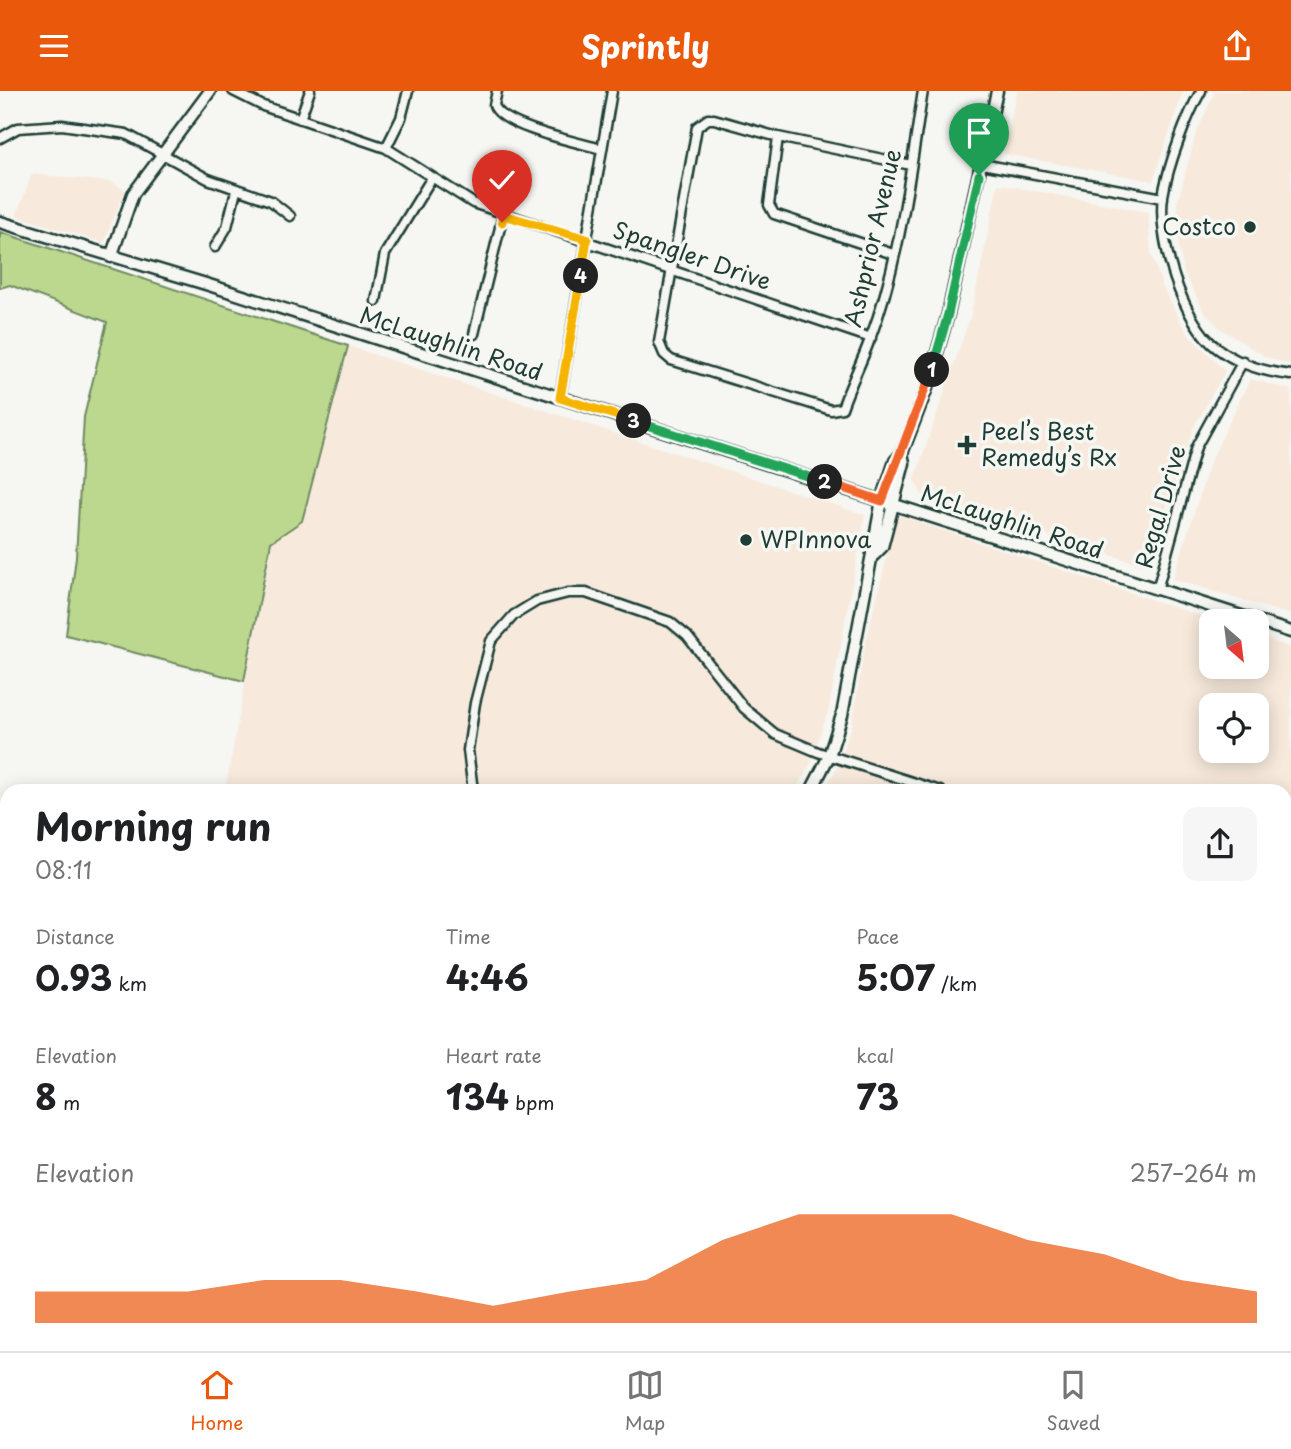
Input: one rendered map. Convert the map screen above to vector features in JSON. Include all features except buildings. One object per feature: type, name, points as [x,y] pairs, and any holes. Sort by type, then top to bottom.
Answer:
[{"type":"street","points":[[111,257],[133,194],[210,91]]},
{"type":"street","name":"Spangler Drive","points":[[233,91],[263,106],[386,148],[431,179],[473,203],[503,215],[587,239],[871,338]]},
{"type":"street","points":[[300,119],[310,91]]},
{"type":"street","points":[[386,148],[401,118],[408,91]]},
{"type":"street","points":[[497,91],[494,105],[502,116],[524,126],[602,149]]},
{"type":"street","points":[[560,398],[612,91]]},
{"type":"street","name":"Ashprior Avenue","points":[[670,270],[659,342],[671,360],[839,411],[871,338],[894,254],[923,91]]},
{"type":"street","points":[[815,784],[829,756],[842,715],[874,555],[881,547],[887,502],[904,463],[902,453],[927,388],[948,314],[997,91]]},
{"type":"street","points":[[1201,91],[1163,198],[1164,230],[1174,276],[1194,324],[1217,348],[1263,371],[1291,375]]},
{"type":"street","points":[[670,270],[697,127],[708,119],[911,165]]},
{"type":"street","points":[[0,138],[18,128],[62,125],[126,134],[162,156],[236,191],[271,201],[290,215]]},
{"type":"street","points":[[778,137],[769,205],[774,214],[894,254]]},
{"type":"street","points":[[982,164],[1163,198]]},
{"type":"street","points":[[376,300],[385,254],[431,179]]},
{"type":"street","points":[[215,247],[227,227],[236,191]]},
{"type":"street","points":[[474,334],[503,215]]},
{"type":"street","name":"McLaughlin Road","points":[[0,222],[1291,632]]},
{"type":"street","name":"Regal Drive","points":[[1157,590],[1196,447],[1243,361]]},
{"type":"street","points":[[472,784],[468,750],[475,703],[491,641],[514,615],[537,601],[568,593],[586,593],[670,622],[687,636],[744,708],[775,734],[829,756],[918,784]]},
{"type":"shaded area","points":[[1017,91],[1183,91],[1153,181],[1004,154]]},
{"type":"shaded area","points":[[1215,91],[1291,91],[1291,365],[1264,356],[1220,328],[1205,313],[1184,273],[1179,247],[1177,204],[1196,134]]},
{"type":"shaded area","points":[[32,174],[111,182],[125,190],[104,243],[16,216]]},
{"type":"shaded area","points":[[998,184],[1148,212],[1151,253],[1162,286],[1187,333],[1225,371],[1193,429],[1146,566],[923,496],[914,480],[971,315]]},
{"type":"shaded area","points":[[348,346],[865,515],[829,708],[810,765],[798,784],[226,784],[271,542],[303,521]]},
{"type":"shaded area","points":[[1250,379],[1291,390],[1291,615],[1173,579],[1211,460]]},
{"type":"shaded area","points":[[897,515],[1199,616],[1199,679],[1269,679],[1269,640],[1291,648],[1291,784],[827,784],[836,770],[852,726],[864,650]]},
{"type":"green space","points":[[0,232],[348,346],[302,521],[271,542],[244,681],[66,635],[76,557],[84,417],[107,322],[10,285],[0,288]]},
{"type":"place","name":"Costco","points":[[1250,227]]},
{"type":"place","name":"Peel’s Best Remedy’s Rx","points":[[967,445]]},
{"type":"place","name":"WPInnova","points":[[746,540]]},
{"type":"route","points":[[502,222],[503,215],[587,239],[560,398],[882,501],[895,461],[902,453],[927,388],[948,314],[979,175]]}]
